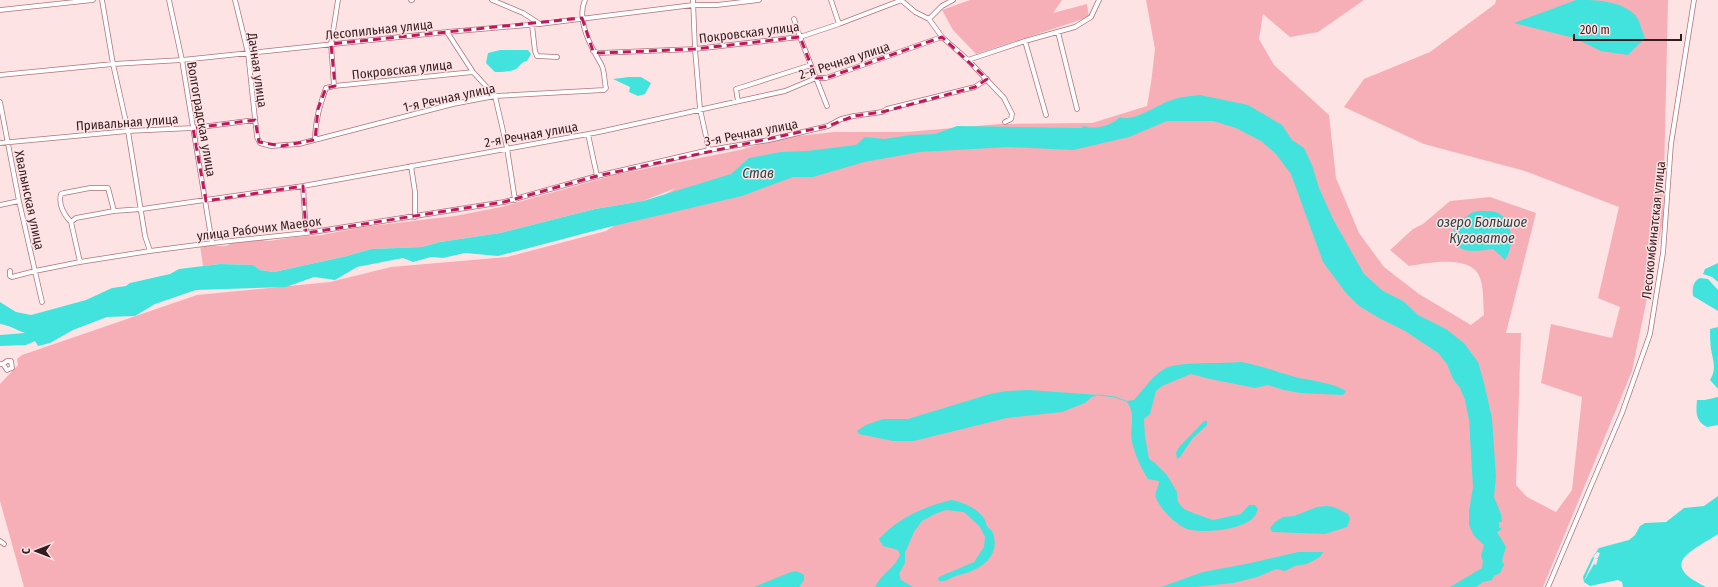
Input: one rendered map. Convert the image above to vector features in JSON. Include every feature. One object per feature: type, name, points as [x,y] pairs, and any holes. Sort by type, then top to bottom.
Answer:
[{"type":"street","points":[[39,0],[40,6]]},
{"type":"street","points":[[0,10],[93,0]]},
{"type":"street","points":[[102,0],[113,64],[128,131],[145,236],[150,251]]},
{"type":"street","name":"Волгоградская улица","points":[[169,0],[182,60],[212,243]]},
{"type":"street","name":"Дачная улица","points":[[235,0],[248,53],[257,137],[260,143]]},
{"type":"street","points":[[315,140],[315,126],[318,109],[326,88],[334,86],[331,44],[338,0]]},
{"type":"street","points":[[492,0],[527,16],[540,24]]},
{"type":"street","points":[[585,0],[582,18],[593,51]]},
{"type":"street","name":"Лесопильная улица","points":[[0,75],[113,64],[182,60],[446,32],[531,25],[693,2],[717,5],[759,0]]},
{"type":"street","points":[[831,0],[839,24]]},
{"type":"street","points":[[901,0],[915,12],[929,19],[942,37],[968,60],[1004,98],[1012,114],[1011,119],[1005,122]]},
{"type":"street","name":"Покровская улица","points":[[593,51],[599,53],[695,49],[800,37],[839,24],[901,0]]},
{"type":"street","points":[[929,19],[942,6],[952,0]]},
{"type":"street","points":[[968,60],[1025,41],[1075,27],[1091,17],[1100,0]]},
{"type":"street","name":"Лесокомбинатская улица","points":[[1548,587],[1622,413],[1650,334],[1663,253],[1672,138],[1694,0]]},
{"type":"street","points":[[693,2],[700,109],[709,150]]},
{"type":"street","points":[[527,16],[531,25],[536,56],[557,57]]},
{"type":"street","points":[[794,19],[810,65],[827,106]]},
{"type":"street","points":[[446,32],[473,72],[496,96],[507,148],[515,200]]},
{"type":"street","points":[[1058,32],[1077,109]]},
{"type":"street","name":"2-я Речная улица","points":[[71,222],[76,218],[114,211],[142,210],[303,186],[588,134],[785,90],[816,78],[826,78],[942,37]]},
{"type":"street","points":[[1025,41],[1046,115]]},
{"type":"street","name":"1-я Речная улица","points":[[260,143],[271,146],[299,144],[453,104],[496,96],[604,90],[606,88],[602,65],[593,51]]},
{"type":"street","points":[[738,101],[736,89],[810,65]]},
{"type":"street","name":"Покровская улица","points":[[334,86],[473,72]]},
{"type":"street","name":"3-я Речная улица","points":[[515,200],[597,176],[709,150],[769,140],[828,126],[841,119],[882,112],[887,109],[975,87],[987,79]]},
{"type":"street","name":"Хвалынская улица","points":[[0,102],[19,201],[42,302]]},
{"type":"street","name":"Привальная улица","points":[[0,143],[8,141],[128,131],[193,128],[255,120]]},
{"type":"street","points":[[588,134],[597,176]]},
{"type":"street","points":[[411,166],[415,192],[415,217]]},
{"type":"street","points":[[303,186],[306,233]]},
{"type":"street","points":[[80,262],[71,222],[62,209],[60,199],[61,194],[90,188],[108,188],[114,211]]},
{"type":"street","name":"улица Рабочих Маевок","points":[[10,272],[10,276],[12,277],[80,262],[150,251],[306,233],[515,200]]},
{"type":"street","points":[[0,205],[19,201]]},
{"type":"highlighted area","points":[[582,18],[593,51],[599,53],[695,49],[800,37],[816,78],[826,78],[942,37],[987,79],[975,87],[882,112],[854,116],[828,126],[597,176],[504,202],[306,233],[303,186],[206,201],[193,128],[255,120],[259,142],[281,146],[315,140],[318,109],[326,88],[335,86],[331,44]]},
{"type":"shaded area","points":[[970,0],[1062,0],[1053,13],[1087,4],[1089,17],[976,54],[953,30],[942,10]]},
{"type":"shaded area","points":[[1146,0],[1364,0],[1318,32],[1290,37],[1263,14],[1259,39],[1274,65],[1329,115],[1336,178],[1359,233],[1384,267],[1419,294],[1471,325],[1484,315],[1482,287],[1480,278],[1475,270],[1459,263],[1449,262],[1409,266],[1390,250],[1413,229],[1423,224],[1450,201],[1490,197],[1536,213],[1506,333],[1521,333],[1516,485],[1527,497],[1556,512],[1572,490],[1582,397],[1541,383],[1551,324],[1612,338],[1620,307],[1598,298],[1619,207],[1525,171],[1424,144],[1344,107],[1364,79],[1430,52],[1495,4],[1496,0],[1668,0],[1663,220],[1632,371],[1543,587],[24,587],[0,501],[0,384],[18,365],[17,359],[22,355],[197,295],[330,282],[391,267],[507,257],[606,231],[676,188],[643,201],[595,209],[500,233],[440,242],[422,247],[371,249],[347,256],[274,272],[260,270],[253,265],[220,264],[203,266],[200,245],[226,246],[232,243],[262,240],[269,241],[322,235],[362,227],[455,216],[501,207],[614,175],[740,150],[780,138],[834,132],[906,132],[1000,124],[1092,123],[1147,106],[1155,49]]},
{"type":"water","points":[[1576,0],[1600,1],[1622,6],[1637,17],[1645,38],[1628,55],[1601,51],[1574,38],[1514,23]]},
{"type":"water","points":[[500,50],[528,50],[531,54],[527,61],[522,63],[516,69],[495,72],[486,63],[488,53]]},
{"type":"water","points":[[641,77],[651,83],[645,94],[638,96],[629,92],[630,87],[613,79]]},
{"type":"water","name":"Став","points":[[1200,95],[1248,105],[1282,125],[1292,140],[1304,148],[1312,165],[1319,188],[1333,219],[1364,274],[1383,291],[1403,301],[1418,315],[1446,329],[1464,343],[1478,362],[1492,418],[1496,477],[1494,497],[1501,514],[1502,522],[1499,522],[1499,527],[1502,529],[1497,532],[1506,547],[1502,560],[1504,565],[1500,573],[1494,576],[1492,580],[1483,582],[1476,587],[1450,587],[1482,568],[1483,561],[1481,556],[1484,545],[1474,536],[1469,525],[1469,511],[1473,487],[1469,420],[1465,400],[1460,388],[1453,379],[1447,364],[1438,353],[1405,331],[1359,306],[1346,293],[1323,262],[1291,174],[1276,154],[1261,141],[1236,128],[1213,121],[1167,121],[1129,137],[1073,150],[1009,147],[920,152],[864,162],[813,177],[793,177],[742,196],[605,228],[498,256],[465,253],[443,258],[431,257],[413,262],[403,258],[357,267],[335,280],[314,277],[286,287],[196,290],[155,304],[135,316],[107,317],[73,330],[50,343],[38,346],[35,341],[26,345],[0,346],[0,335],[25,333],[0,324],[0,302],[16,312],[31,315],[86,300],[112,288],[126,286],[130,283],[170,274],[179,269],[220,264],[253,265],[260,270],[274,272],[347,256],[371,249],[422,247],[440,242],[500,233],[595,209],[643,201],[731,174],[749,158],[781,152],[807,151],[856,145],[865,137],[884,139],[911,135],[935,134],[957,126],[1081,128],[1084,126],[1093,128],[1108,125],[1120,117],[1131,118],[1138,116],[1173,100]]},
{"type":"water","name":"озеро Большое Куговатое","points":[[1478,211],[1498,213],[1508,224],[1511,242],[1510,249],[1505,260],[1493,249],[1477,251],[1464,250],[1458,247],[1455,242],[1455,226],[1471,213]]},
{"type":"water","points":[[1718,263],[1718,282],[1712,277],[1703,274],[1705,269]]},
{"type":"water","points":[[1700,278],[1708,279],[1718,290],[1718,311],[1693,296],[1694,286],[1696,281]]},
{"type":"water","points":[[1718,327],[1718,389],[1710,380],[1714,369],[1710,344],[1710,329]]},
{"type":"water","points":[[1241,362],[1295,377],[1328,384],[1346,391],[1343,395],[1300,393],[1268,385],[1255,388],[1191,374],[1162,386],[1156,391],[1150,414],[1144,419],[1149,459],[1167,475],[1177,492],[1178,502],[1184,509],[1213,520],[1241,514],[1249,505],[1255,505],[1258,509],[1255,516],[1249,521],[1232,528],[1212,531],[1187,529],[1173,520],[1158,503],[1156,492],[1159,481],[1148,479],[1135,452],[1131,437],[1131,410],[1126,401],[1134,400],[1155,376],[1170,366]]},
{"type":"water","points":[[1029,390],[1099,395],[1092,397],[1085,403],[1062,412],[1007,418],[914,441],[893,441],[859,434],[857,431],[866,425],[883,419],[908,419],[990,394],[1006,391]]},
{"type":"water","points":[[1718,397],[1718,425],[1707,427],[1698,419],[1697,400]]},
{"type":"water","points":[[1204,421],[1207,421],[1207,425],[1193,438],[1177,459],[1176,453],[1179,447]]},
{"type":"water","points":[[1718,496],[1718,534],[1690,552],[1684,558],[1681,565],[1691,579],[1706,587],[1623,587],[1622,582],[1618,580],[1590,586],[1584,582],[1583,577],[1592,558],[1599,548],[1629,540],[1635,535],[1640,526],[1645,523],[1666,522],[1684,508],[1704,506]]},
{"type":"water","points":[[951,500],[961,502],[975,509],[993,532],[995,542],[994,549],[986,562],[967,573],[947,580],[939,581],[938,578],[941,576],[974,562],[984,547],[985,537],[980,527],[964,512],[946,510],[922,521],[914,532],[905,553],[905,563],[899,574],[901,580],[913,587],[875,587],[881,578],[895,564],[900,555],[898,550],[883,546],[879,539],[894,525],[912,514]]},
{"type":"water","points":[[1317,507],[1334,507],[1348,514],[1350,519],[1347,527],[1325,534],[1272,532],[1270,528],[1275,522],[1283,517],[1294,516]]},
{"type":"water","points":[[1298,552],[1323,552],[1320,557],[1307,564],[1295,566],[1285,571],[1276,569],[1257,577],[1233,583],[1195,587],[1161,587],[1203,572]]},
{"type":"water","points":[[796,571],[803,574],[804,579],[799,587],[754,587]]},
{"type":"pier","points":[[1597,552],[1600,553],[1598,558],[1596,558],[1598,559],[1596,565],[1594,564],[1584,581],[1594,558],[1593,557]]},
{"type":"waterway","points":[[1099,395],[1115,397],[1126,401]]}]
